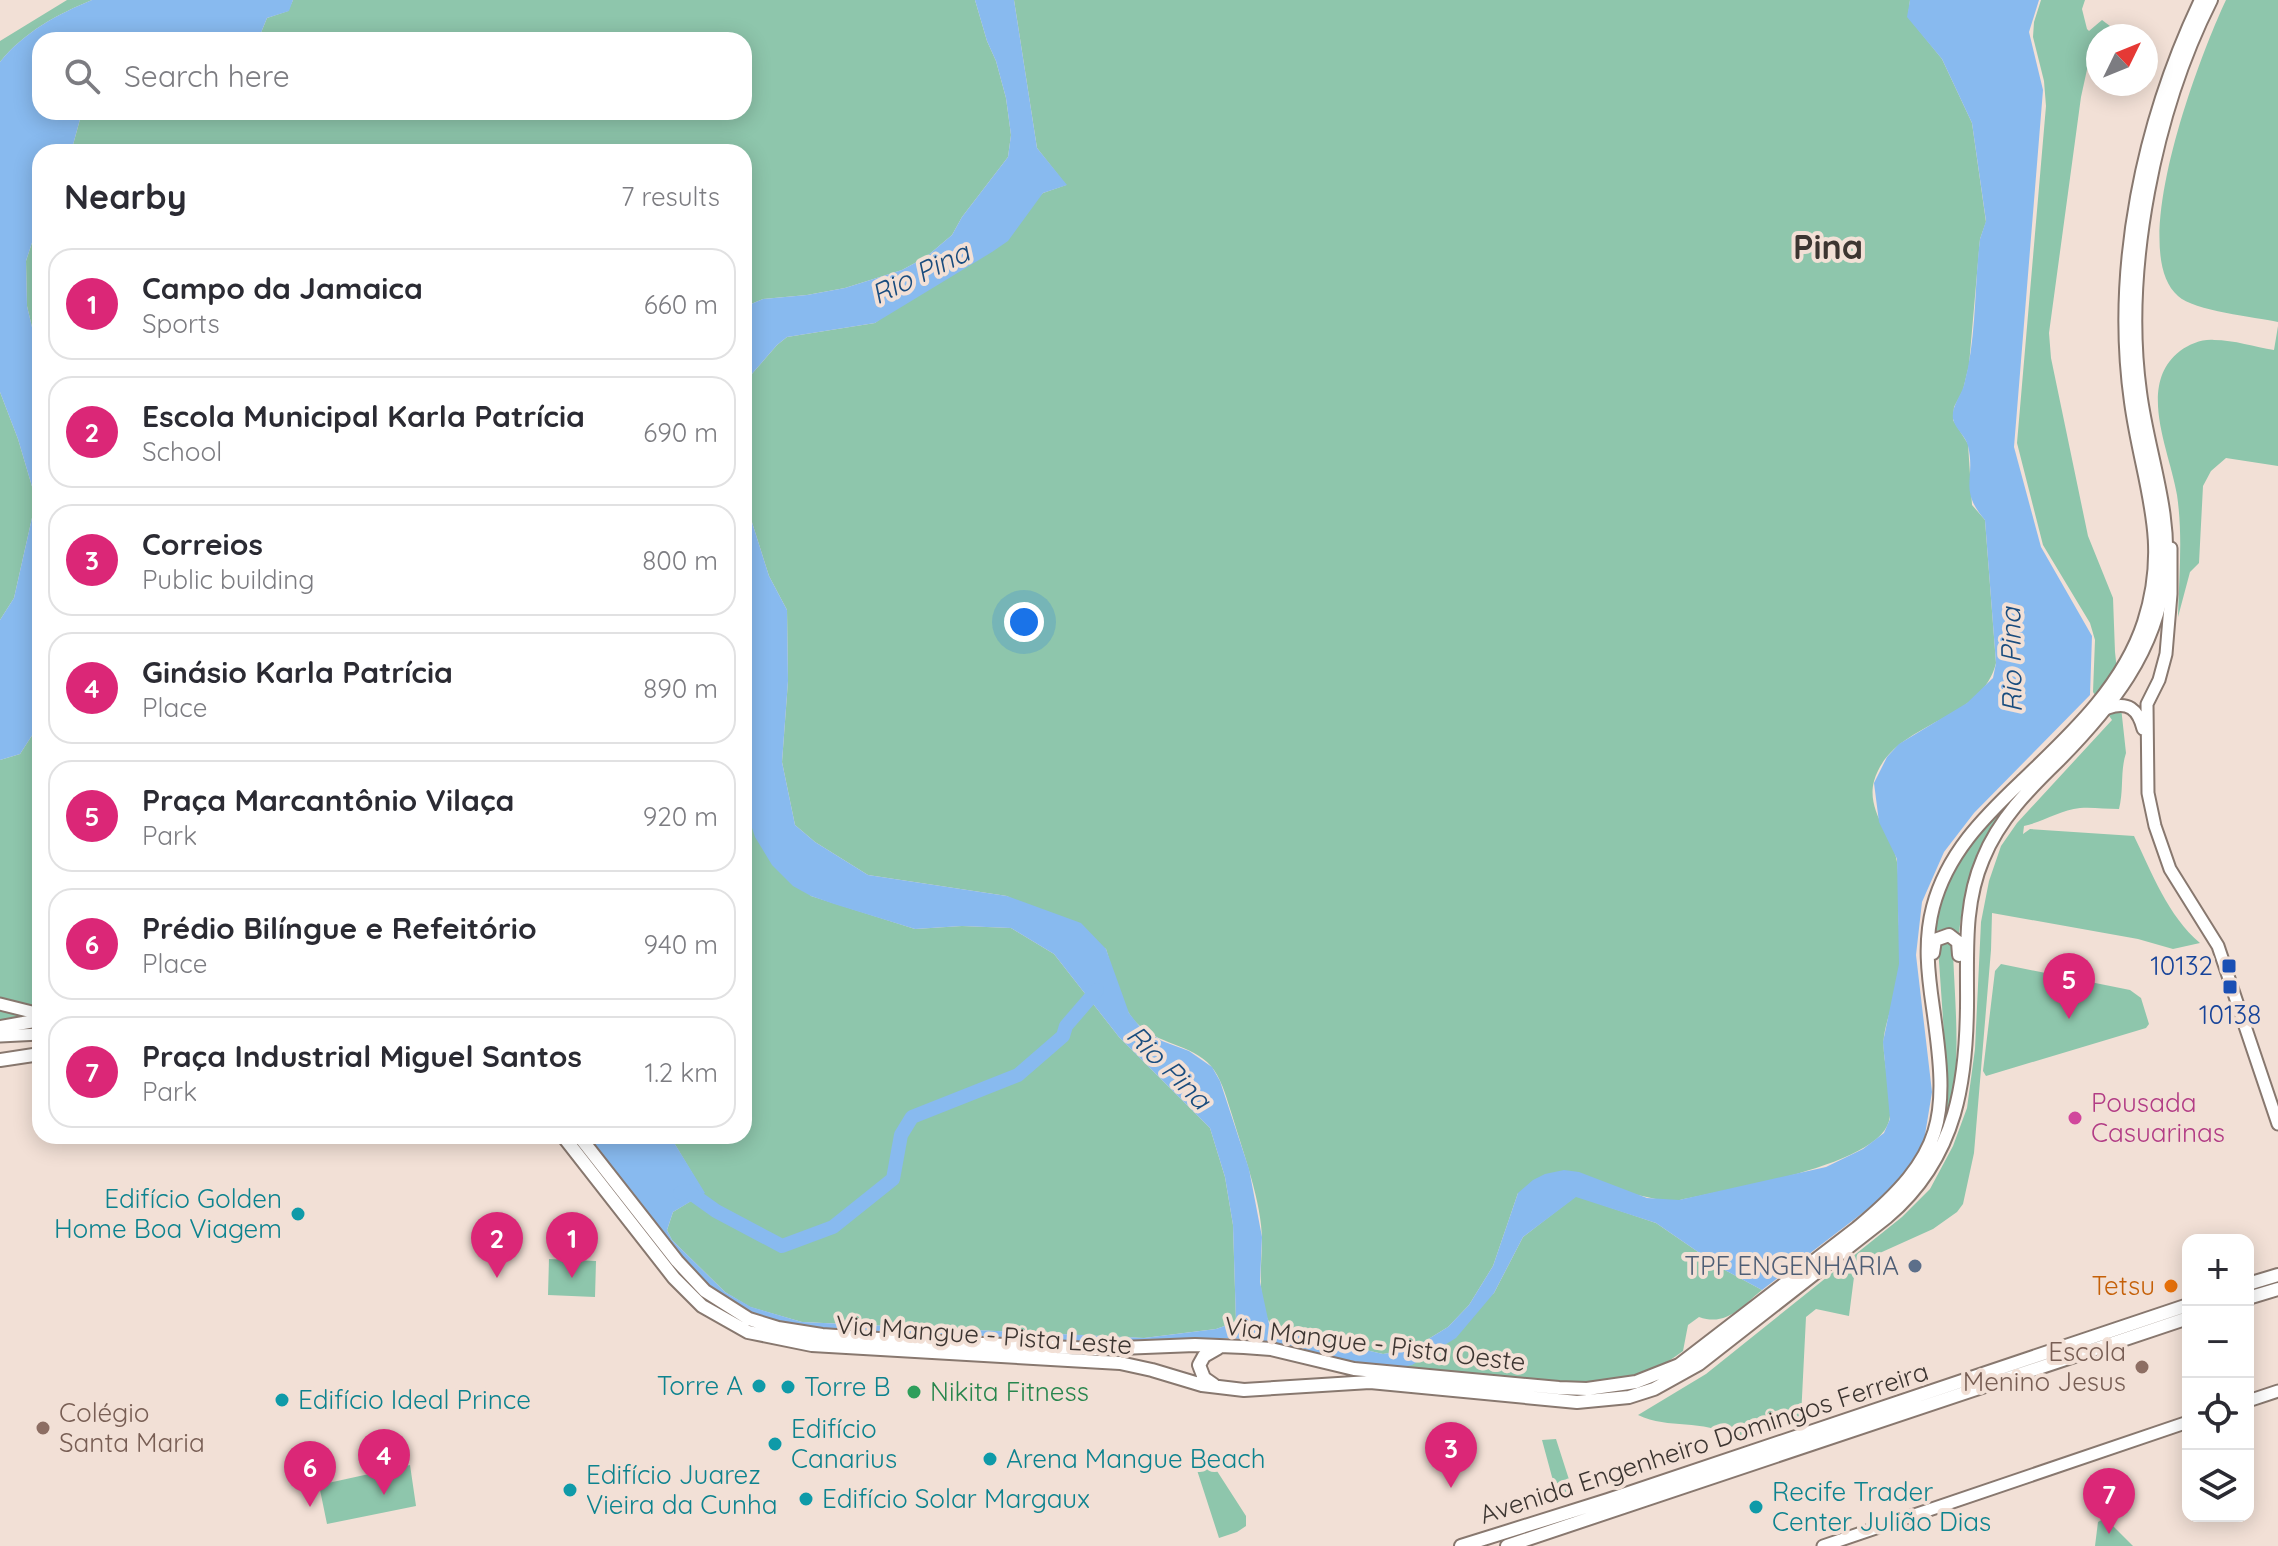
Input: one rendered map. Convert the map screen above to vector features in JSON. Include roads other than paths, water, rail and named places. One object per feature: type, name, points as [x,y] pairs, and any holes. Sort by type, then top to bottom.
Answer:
[{"type":"main road","name":"Via Mangue - Pista Oeste","points":[[585,1144],[690,1276],[724,1305],[763,1324],[797,1332],[893,1340],[1095,1349],[1221,1346],[1271,1349],[1354,1369],[1587,1389],[1636,1382],[1658,1375],[1687,1358],[1885,1205],[1921,1164],[1939,1121],[1941,1103],[1941,1062],[1927,952],[1938,890],[1967,838],[1985,816],[2100,712],[2129,658],[2152,596],[2157,548],[2153,508],[2131,402],[2125,322],[2127,286],[2135,214],[2152,136],[2176,58],[2201,0]]},
{"type":"main road","name":"Via Mangue - Pista Leste","points":[[569,1144],[702,1306],[748,1332],[812,1345],[1120,1363],[1219,1388],[1269,1390],[1370,1382],[1577,1402],[1629,1397],[1654,1389],[1709,1357],[1903,1204],[1921,1184],[1940,1154],[1953,1121],[1962,1078],[1967,1014],[1966,939],[1973,890],[1983,857],[1995,834],[2022,798],[2100,712],[2137,665],[2157,614],[2167,546],[2163,501],[2139,382],[2135,320],[2137,283],[2147,201],[2159,146],[2181,75],[2211,0]]},
{"type":"main road","points":[[1933,1009],[1933,944],[1940,937],[1949,935],[1959,946],[1962,1078]]},
{"type":"main road","points":[[0,1027],[32,1021]]},
{"type":"main road","points":[[6,1059],[32,1055]]},
{"type":"main road","points":[[2254,1282],[2278,1275]]},
{"type":"main road","points":[[2254,1296],[2278,1289]]},
{"type":"main road","name":"Avenida Engenheiro Domingos Ferreira","points":[[1461,1546],[1608,1500],[2185,1306]]},
{"type":"main road","name":"Avenida Engenheiro Domingos Ferreira","points":[[1507,1546],[2182,1320]]},
{"type":"main road","points":[[1219,1388],[1204,1378],[1199,1365],[1204,1356],[1221,1346]]},
{"type":"street","points":[[2163,501],[2170,538],[2171,594],[2163,667],[2147,704],[2148,793],[2170,869],[2218,946],[2278,1124]]},
{"type":"street","points":[[2100,712],[2124,704],[2136,711],[2147,741]]},
{"type":"street","points":[[0,1004],[32,1012]]},
{"type":"street","points":[[0,1036],[32,1034]]},
{"type":"street","points":[[2254,1399],[2278,1391]]},
{"type":"street","points":[[1823,1546],[2182,1424]]},
{"type":"water","points":[[92,0],[293,0],[289,11],[267,18],[261,32],[33,32]]},
{"type":"water","name":"Rio Pina","points":[[975,0],[1014,0],[1037,148],[1067,185],[1043,193],[1008,241],[875,323],[787,337],[752,374],[752,304],[763,299],[845,288],[902,270],[926,257],[952,235],[1008,157],[1011,135],[1006,98]]},
{"type":"water","name":"Rio Pina","points":[[1910,0],[2039,0],[2029,32],[2043,90],[2014,447],[2041,547],[2092,636],[2090,695],[1974,813],[1944,852],[1922,902],[1916,955],[1932,1092],[1924,1141],[1904,1174],[1886,1195],[1762,1290],[1723,1269],[1656,1223],[1576,1197],[1523,1237],[1494,1293],[1456,1338],[1412,1365],[1394,1368],[1352,1362],[1265,1341],[1229,1338],[1141,1345],[799,1330],[747,1312],[700,1280],[659,1234],[594,1144],[675,1144],[705,1193],[673,1212],[667,1230],[672,1240],[725,1292],[751,1307],[802,1322],[1144,1338],[1216,1329],[1236,1322],[1233,1225],[1225,1177],[1210,1128],[1119,1037],[1054,954],[1011,928],[962,926],[915,929],[811,896],[793,886],[772,865],[755,837],[752,828],[752,522],[769,576],[787,610],[788,681],[782,762],[795,825],[815,842],[868,875],[1007,896],[1081,923],[1106,949],[1129,1013],[1140,1027],[1162,1041],[1189,1051],[1212,1067],[1220,1081],[1249,1169],[1262,1237],[1260,1282],[1269,1324],[1275,1329],[1383,1354],[1412,1349],[1448,1327],[1469,1305],[1493,1266],[1518,1193],[1545,1174],[1564,1170],[1579,1172],[1647,1198],[1679,1200],[1826,1167],[1863,1149],[1884,1133],[1890,1119],[1883,1042],[1899,964],[1897,859],[1879,822],[1874,783],[1887,757],[1899,744],[1967,703],[1993,678],[1996,663],[1985,520],[1972,500],[1968,446],[1954,423],[1953,415],[1968,367],[1980,239],[1986,221],[1972,123],[1942,59],[1907,17]]},
{"type":"water","points":[[32,33],[32,120],[80,120],[73,144],[32,144],[32,243],[26,261],[27,306],[32,327],[32,486],[0,392],[0,62]]},
{"type":"water","points":[[32,518],[32,735],[20,754],[0,760],[0,620],[14,598]]},
{"type":"waterway","points":[[680,1193],[688,1191],[716,1211],[782,1246],[833,1227],[893,1179],[901,1135],[912,1117],[1018,1075],[1063,1036],[1066,1026],[1097,990]]},
{"type":"place","name":"10132","points":[[2229,966]]},
{"type":"place","name":"10138","points":[[2230,987]]},
{"type":"place","name":"Praça Marcantônio Vilaça","points":[[2069,1019]]},
{"type":"place","name":"Pousada Casuarinas","points":[[2075,1118]]},
{"type":"place","name":"Edifício Golden Home Boa Viagem","points":[[298,1214]]},
{"type":"place","name":"TPF ENGENHARIA","points":[[1915,1266]]},
{"type":"place","name":"Escola Municipal Karla Patrícia","points":[[497,1278]]},
{"type":"place","name":"Campo da Jamaica","points":[[572,1278]]},
{"type":"place","name":"Tetsu","points":[[2171,1286]]},
{"type":"place","name":"Escola Menino Jesus","points":[[2142,1367]]},
{"type":"place","name":"Torre A","points":[[759,1386]]},
{"type":"place","name":"Torre B","points":[[788,1387]]},
{"type":"place","name":"Nikita Fitness","points":[[914,1392]]},
{"type":"place","name":"Edifício Ideal Prince","points":[[282,1400]]},
{"type":"place","name":"Colégio Santa Maria","points":[[43,1428]]},
{"type":"place","name":"Edifício Canarius","points":[[775,1444]]},
{"type":"place","name":"Arena Mangue Beach","points":[[990,1459]]},
{"type":"place","name":"Correios","points":[[1451,1488]]},
{"type":"place","name":"Edifício Juarez Vieira da Cunha","points":[[570,1490]]},
{"type":"place","name":"Ginásio Karla Patrícia","points":[[384,1495]]},
{"type":"place","name":"Edifício Solar Margaux","points":[[806,1499]]},
{"type":"place","name":"Prédio Bilíngue e Refeitório","points":[[310,1507]]},
{"type":"place","name":"Recife Trader Center Julião Dias","points":[[1756,1507]]},
{"type":"place","name":"Praça Industrial Miguel Santos","points":[[2109,1534]]},
{"type":"district","name":"Pina","points":[[1828,247]]}]
